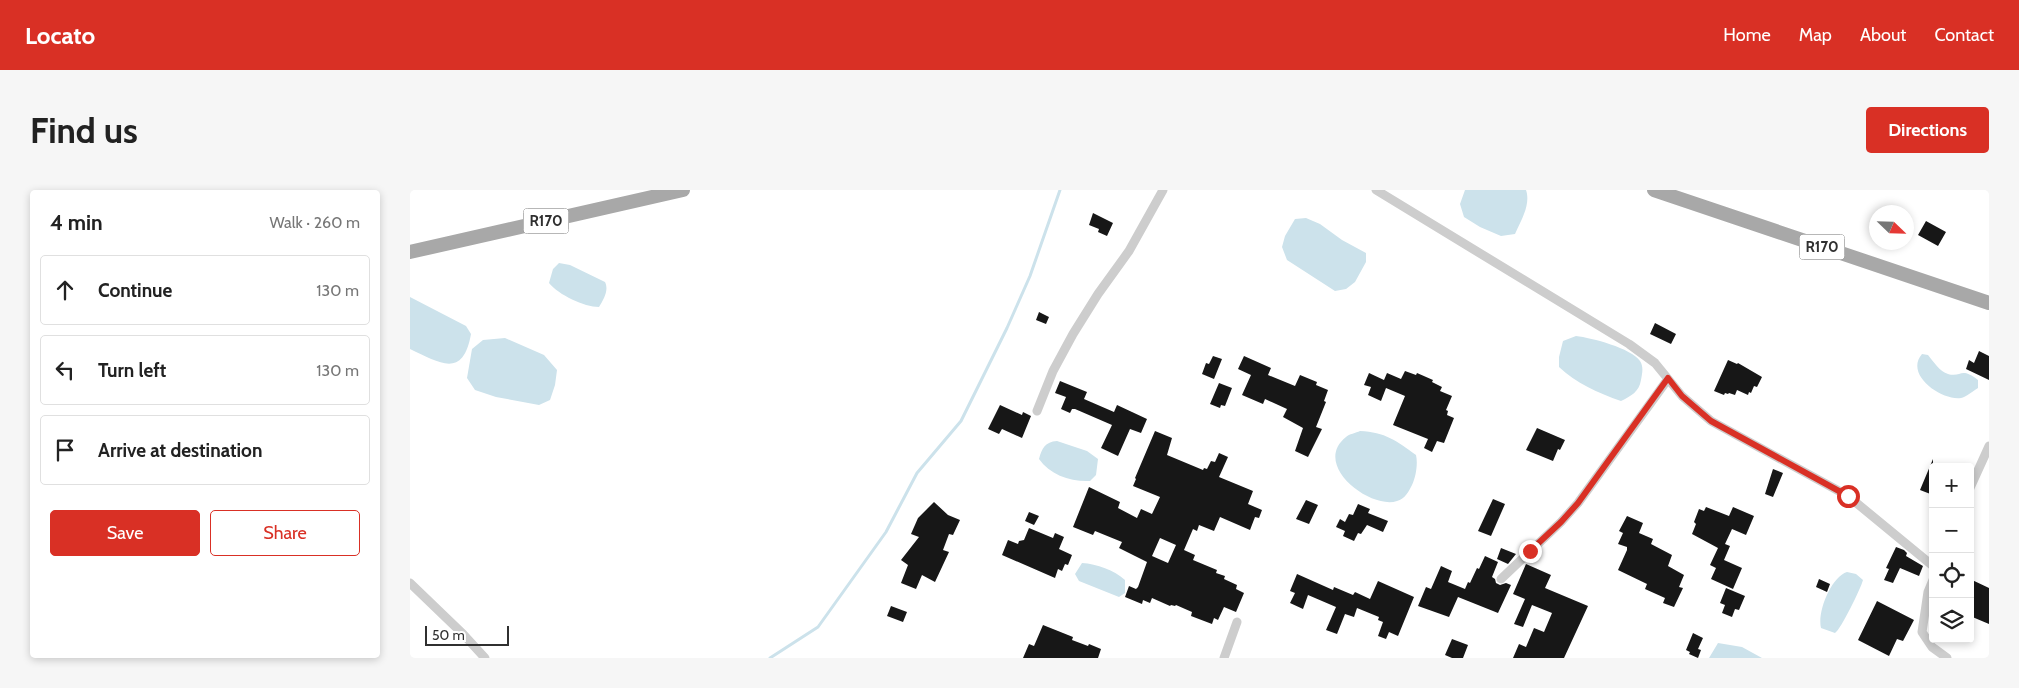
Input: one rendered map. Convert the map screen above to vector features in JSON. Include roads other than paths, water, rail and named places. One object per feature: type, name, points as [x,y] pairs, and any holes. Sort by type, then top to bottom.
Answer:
[{"type":"main road","name":"R170","points":[[410,252],[683,190]]},
{"type":"main road","name":"R170","points":[[1654,190],[1989,303]]},
{"type":"street","points":[[1037,411],[1053,371],[1072,334],[1129,251],[1163,190]]},
{"type":"street","points":[[1376,190],[1629,344],[1655,363],[1682,396],[1711,421],[1848,496],[1929,563]]},
{"type":"street","points":[[1501,579],[1561,522],[1578,503],[1668,378]]},
{"type":"street","points":[[1974,479],[1989,446]]},
{"type":"street","points":[[410,583],[485,658]]},
{"type":"street","points":[[1929,590],[1922,632],[1932,647],[1947,658]]},
{"type":"street","points":[[1224,658],[1237,622]]},
{"type":"water","points":[[1465,190],[1526,190],[1526,207],[1515,234],[1501,236],[1480,227],[1464,217],[1460,204]]},
{"type":"water","points":[[1306,218],[1320,224],[1342,240],[1366,253],[1366,262],[1355,282],[1346,289],[1335,291],[1287,260],[1282,247],[1285,236],[1295,219]]},
{"type":"water","points":[[559,263],[570,265],[605,282],[606,291],[599,307],[572,300],[549,283],[553,269]]},
{"type":"water","points":[[410,297],[466,326],[471,334],[467,348],[462,357],[456,362],[449,364],[440,362],[410,349]]},
{"type":"water","points":[[1576,336],[1611,344],[1635,356],[1640,361],[1642,368],[1640,384],[1636,391],[1621,401],[1588,387],[1559,367],[1559,357],[1563,341]]},
{"type":"water","points":[[505,338],[544,355],[557,370],[550,400],[539,405],[496,397],[475,390],[467,378],[472,349],[483,340]]},
{"type":"water","points":[[1922,354],[1928,355],[1945,373],[1953,375],[1964,373],[1972,376],[1978,380],[1978,388],[1961,398],[1953,398],[1936,391],[1921,378],[1918,362]]},
{"type":"water","points":[[1360,431],[1384,435],[1403,445],[1416,455],[1415,478],[1410,490],[1397,501],[1386,502],[1373,499],[1349,483],[1340,472],[1336,460],[1337,448],[1347,436]]},
{"type":"water","points":[[1057,441],[1087,451],[1098,459],[1096,475],[1090,481],[1068,479],[1061,476],[1049,469],[1039,459],[1047,444]]},
{"type":"water","points":[[1082,563],[1105,568],[1121,576],[1125,580],[1125,593],[1119,597],[1079,581],[1075,574]]},
{"type":"water","points":[[1847,572],[1856,574],[1863,580],[1846,617],[1835,633],[1821,628],[1821,613],[1826,596],[1831,588],[1841,575]]},
{"type":"water","points":[[1718,643],[1742,647],[1762,658],[1709,658]]},
{"type":"waterway","points":[[770,658],[818,627],[886,532],[917,473],[961,421],[1007,328],[1030,276],[1060,190]]}]
